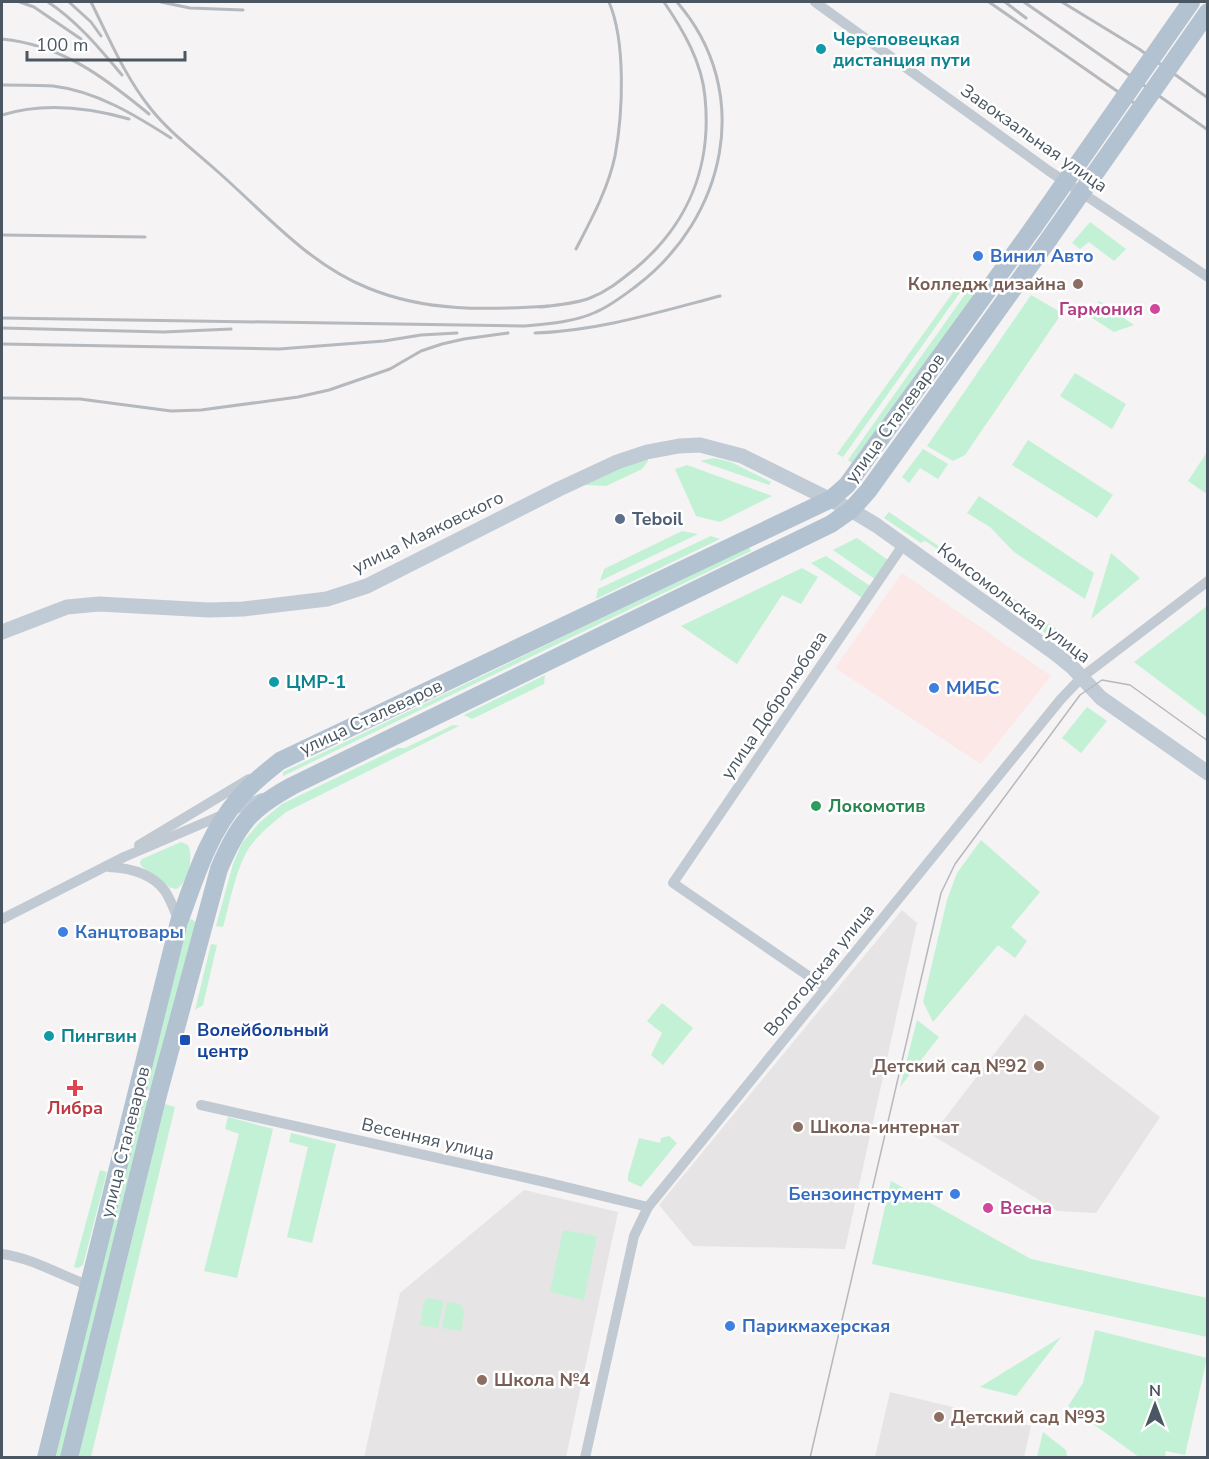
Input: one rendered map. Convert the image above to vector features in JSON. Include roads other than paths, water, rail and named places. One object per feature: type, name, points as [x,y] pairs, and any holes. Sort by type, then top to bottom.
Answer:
[{"type":"main road","name":"улица Сталеваров","points":[[46,1458],[179,922],[200,863],[227,812],[254,782],[280,760],[831,499],[847,485],[1033,228],[1191,2]]},
{"type":"main road","name":"улица Сталеваров","points":[[69,1458],[158,1095],[219,869],[234,838],[253,811],[265,801],[292,786],[831,524],[851,510],[868,491],[1049,239],[1208,12]]},
{"type":"main road","name":"улица Маяковского","points":[[2,632],[67,607],[99,604],[209,610],[243,609],[327,599],[367,586],[617,462],[647,452],[679,446],[700,445],[742,456],[851,510]]},
{"type":"main road","name":"Комсомольская улица","points":[[851,510],[1056,654],[1082,676],[1101,698],[1208,773]]},
{"type":"street","name":"Завокзальная улица","points":[[815,2],[1049,171],[1208,277]]},
{"type":"street","name":"улица Добролюбова","points":[[826,988],[673,883],[903,545]]},
{"type":"street","name":"Вологодская улица","points":[[585,1458],[634,1236],[648,1207],[1060,699],[1082,676],[1208,581]]},
{"type":"street","points":[[105,866],[280,760]]},
{"type":"street","points":[[2,919],[105,866],[292,786]]},
{"type":"street","points":[[105,866],[126,867],[149,877],[165,891],[179,922]]},
{"type":"street","name":"Весенняя улица","points":[[201,1105],[648,1207]]},
{"type":"street","points":[[2,1254],[23,1257],[90,1286]]},
{"type":"tram line","points":[[810,1458],[941,893],[955,864],[1080,695],[1102,680],[1130,685],[1208,741]]},
{"type":"railway","points":[[20,2],[34,7],[81,39]]},
{"type":"railway","points":[[48,2],[97,45],[122,75]]},
{"type":"railway","points":[[69,2],[91,22],[101,36]]},
{"type":"railway","points":[[91,2],[125,71],[158,118],[288,236],[326,266],[368,288],[412,302],[457,308],[548,306]]},
{"type":"railway","points":[[161,2],[190,8],[243,10]]},
{"type":"railway","points":[[576,249],[608,180],[618,139],[621,99],[620,57],[618,37],[609,2]]},
{"type":"railway","points":[[540,307],[584,300],[620,281],[654,251],[670,232],[693,192],[704,147],[705,97],[696,59],[664,2]]},
{"type":"railway","points":[[2,318],[524,326],[570,320],[601,310],[635,287],[666,259],[691,226],[709,191],[719,153],[722,114],[716,75],[701,37],[677,2]]},
{"type":"railway","points":[[989,2],[1137,105]]},
{"type":"railway","points":[[1005,2],[1026,18]]},
{"type":"railway","points":[[1024,2],[1208,130]]},
{"type":"railway","points":[[1062,2],[1139,49],[1208,98]]},
{"type":"railway","points":[[2,39],[44,48],[81,65],[149,114]]},
{"type":"railway","points":[[2,85],[53,86],[85,93],[115,105],[171,138]]},
{"type":"railway","points":[[2,115],[50,107],[97,111],[129,119]]},
{"type":"railway","points":[[2,235],[145,237]]},
{"type":"railway","points":[[535,333],[605,325],[720,296]]},
{"type":"railway","points":[[2,328],[164,332],[231,329]]},
{"type":"railway","points":[[2,344],[279,349],[457,333]]},
{"type":"railway","points":[[2,398],[80,399],[171,411],[201,410],[298,397],[329,390],[390,369],[421,351],[442,344],[508,333]]},
{"type":"place","name":"Череповецкая дистанция пути","points":[[821,49]]},
{"type":"place","name":"Винил Авто","points":[[978,256]]},
{"type":"place","name":"Колледж дизайна","points":[[1078,284]]},
{"type":"place","name":"Гармония","points":[[1155,309]]},
{"type":"place","name":"Teboil","points":[[620,519]]},
{"type":"place","name":"ЦМР-1","points":[[274,682]]},
{"type":"place","name":"МИБС","points":[[934,688]]},
{"type":"place","name":"Локомотив","points":[[816,806]]},
{"type":"place","name":"Канцтовары","points":[[63,932]]},
{"type":"place","name":"Пингвин","points":[[49,1036]]},
{"type":"place","name":"Волейбольный центр","points":[[185,1040]]},
{"type":"place","name":"Детский сад №92","points":[[1039,1066]]},
{"type":"place","name":"Либра","points":[[75,1088]]},
{"type":"place","name":"Школа-интернат","points":[[798,1127]]},
{"type":"place","name":"Бензоинструмент","points":[[955,1194]]},
{"type":"place","name":"Весна","points":[[988,1208]]},
{"type":"place","name":"Парикмахерская","points":[[730,1326]]},
{"type":"place","name":"Школа №4","points":[[482,1380]]},
{"type":"place","name":"Детский сад №93","points":[[939,1417]]}]
